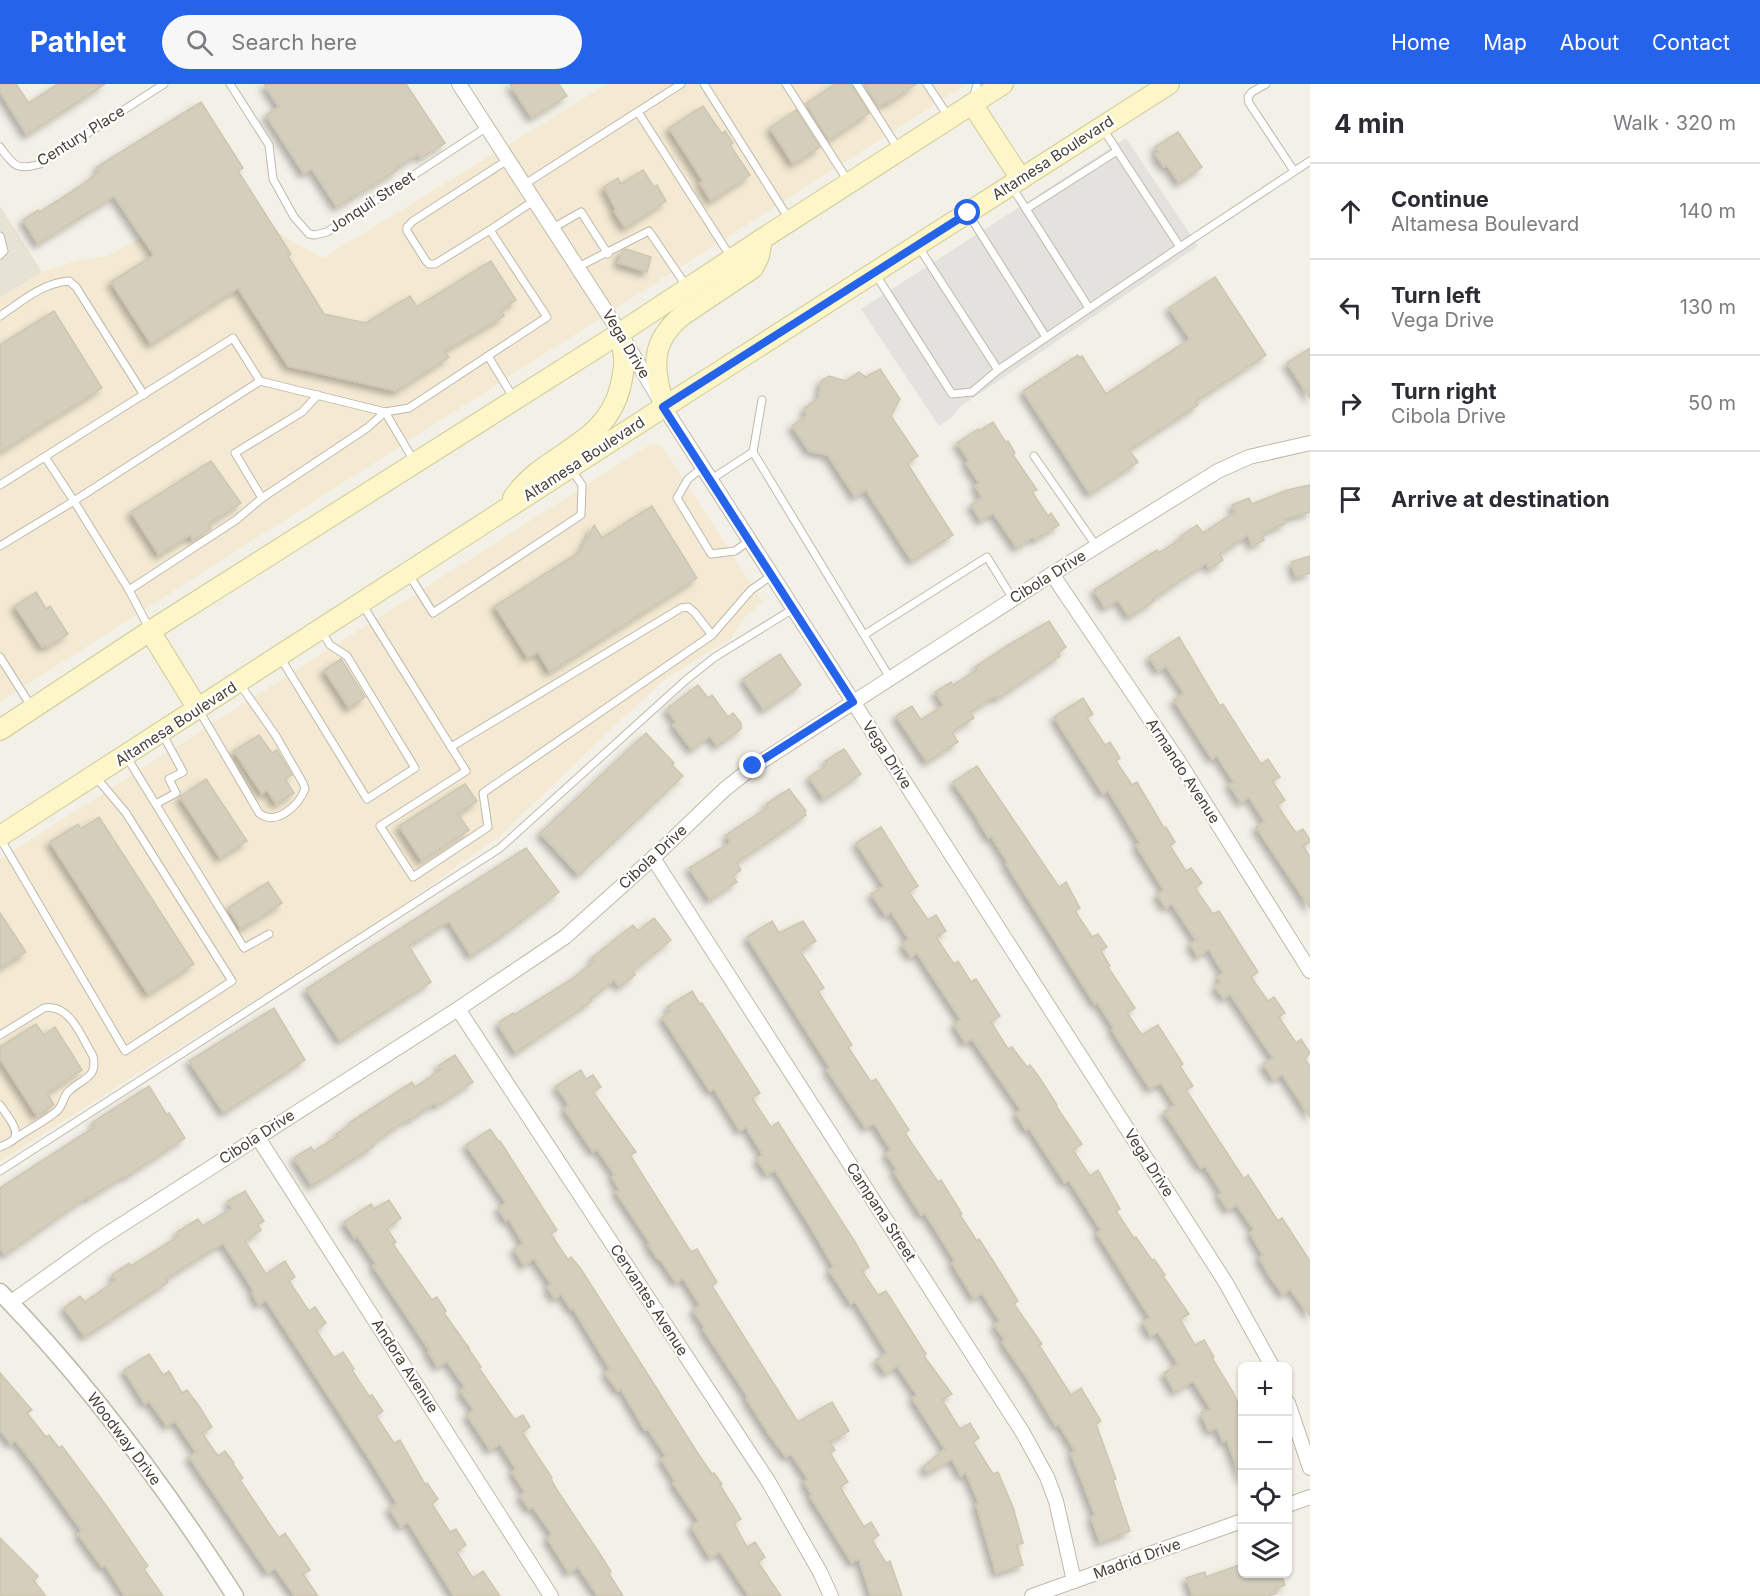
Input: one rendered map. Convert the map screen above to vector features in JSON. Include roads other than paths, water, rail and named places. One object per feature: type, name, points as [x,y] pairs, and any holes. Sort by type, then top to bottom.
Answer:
[{"type":"main road","points":[[0,730],[150,631],[620,333],[1004,84]]},
{"type":"main road","name":"Altamesa Boulevard","points":[[0,838],[663,407],[1169,84]]},
{"type":"main road","points":[[972,104],[1016,182]]},
{"type":"main road","points":[[663,407],[656,373],[656,354],[662,336],[672,323],[753,268],[759,256],[762,239]]},
{"type":"main road","points":[[502,512],[521,486],[539,469],[593,433],[608,417],[617,400],[626,360],[620,333]]},
{"type":"main road","points":[[150,631],[198,710]]},
{"type":"street","name":"Vega Drive","points":[[459,84],[620,333],[663,407],[771,576],[1226,1283],[1270,1362]]},
{"type":"street","name":"Cibola Drive","points":[[5,1297],[458,1009],[565,937],[725,789],[753,766],[1052,574],[1218,471],[1249,457],[1310,443]]},
{"type":"street","name":"Armando Avenue","points":[[1052,574],[1179,762],[1310,971]]},
{"type":"street","name":"Campana Street","points":[[653,858],[1023,1433],[1047,1477],[1056,1502],[1074,1581]]},
{"type":"street","name":"Cervantes Avenue","points":[[458,1009],[768,1481],[820,1572],[831,1596]]},
{"type":"street","name":"Andora Avenue","points":[[257,1136],[551,1596]]},
{"type":"street","name":"Woodway Drive","points":[[5,1297],[122,1431],[235,1596]]},
{"type":"street","points":[[1292,1414],[1310,1468]]},
{"type":"street","points":[[1292,1503],[1310,1497]]},
{"type":"street","name":"Madrid Drive","points":[[1032,1596],[1238,1522]]},
{"type":"lane","name":"Century Place","points":[[0,147],[9,160],[19,168],[40,164],[164,84]]},
{"type":"lane","name":"Jonquil Street","points":[[230,84],[269,145],[273,179],[294,217],[309,234],[327,232],[487,127]]},
{"type":"lane","points":[[525,184],[681,84]]},
{"type":"lane","points":[[704,84],[790,221]]},
{"type":"lane","points":[[786,84],[849,183]]},
{"type":"lane","points":[[857,84],[900,151]]},
{"type":"lane","points":[[927,84],[950,119]]},
{"type":"lane","points":[[972,104],[977,84]]},
{"type":"lane","points":[[1266,84],[1252,92],[1248,97],[1249,103],[1294,171]]},
{"type":"lane","points":[[638,112],[732,259]]},
{"type":"lane","points":[[1101,127],[1180,247]]},
{"type":"lane","points":[[1026,209],[1117,151]]},
{"type":"lane","points":[[509,159],[407,227],[407,231],[426,261],[429,264],[435,264],[535,200]]},
{"type":"lane","points":[[874,272],[952,394],[972,392],[998,370],[1046,336],[1310,161]]},
{"type":"lane","points":[[1016,182],[1026,209],[1089,308]]},
{"type":"lane","points":[[553,228],[581,212],[608,254]]},
{"type":"lane","points":[[968,213],[1046,336]]},
{"type":"lane","points":[[0,485],[233,338],[260,381],[385,412],[409,408],[548,317],[490,230]]},
{"type":"lane","points":[[578,267],[608,254],[649,231],[688,288]]},
{"type":"lane","points":[[0,236],[4,251],[0,255]]},
{"type":"lane","points":[[918,245],[998,370]]},
{"type":"lane","points":[[0,316],[43,288],[58,282],[69,281],[76,286],[144,394]]},
{"type":"lane","points":[[488,356],[515,400]]},
{"type":"lane","points":[[0,546],[260,381]]},
{"type":"lane","points":[[262,498],[235,453],[302,412],[318,395]]},
{"type":"lane","points":[[762,400],[753,452],[890,678]]},
{"type":"lane","points":[[385,412],[415,464]]},
{"type":"lane","points":[[129,590],[236,520],[262,498],[367,428],[385,412]]},
{"type":"lane","points":[[749,541],[735,551],[711,554],[677,498],[688,479],[706,474],[753,452]]},
{"type":"lane","points":[[1034,456],[1097,547]]},
{"type":"lane","points":[[45,457],[129,590],[150,631]]},
{"type":"lane","points":[[408,573],[433,613],[581,515],[582,485],[571,468]]},
{"type":"lane","points":[[864,635],[987,557],[1013,599]]},
{"type":"lane","points":[[362,604],[466,771],[380,826],[412,877],[488,827],[483,793],[712,634],[751,590],[771,576]]},
{"type":"lane","points":[[451,747],[681,608],[688,607],[712,634]]},
{"type":"lane","points":[[0,1171],[500,848],[686,680],[715,657],[793,609]]},
{"type":"lane","points":[[280,657],[367,799],[415,768],[347,656],[330,645],[321,630]]},
{"type":"lane","points":[[0,657],[33,708]]},
{"type":"lane","points":[[198,710],[260,813],[265,818],[282,814],[299,801],[305,789],[276,736],[239,683]]},
{"type":"lane","points":[[156,804],[176,793],[169,779],[183,772],[162,733]]},
{"type":"lane","points":[[126,756],[244,948],[269,933]]},
{"type":"lane","points":[[0,838],[125,1051],[232,981],[126,813],[95,776]]},
{"type":"lane","points":[[0,1035],[44,1008],[52,1006],[60,1008],[93,1056],[95,1063],[94,1070],[89,1076],[69,1090],[57,1112],[0,1147]]},
{"type":"lane","points":[[0,1105],[16,1130],[13,1140]]}]
